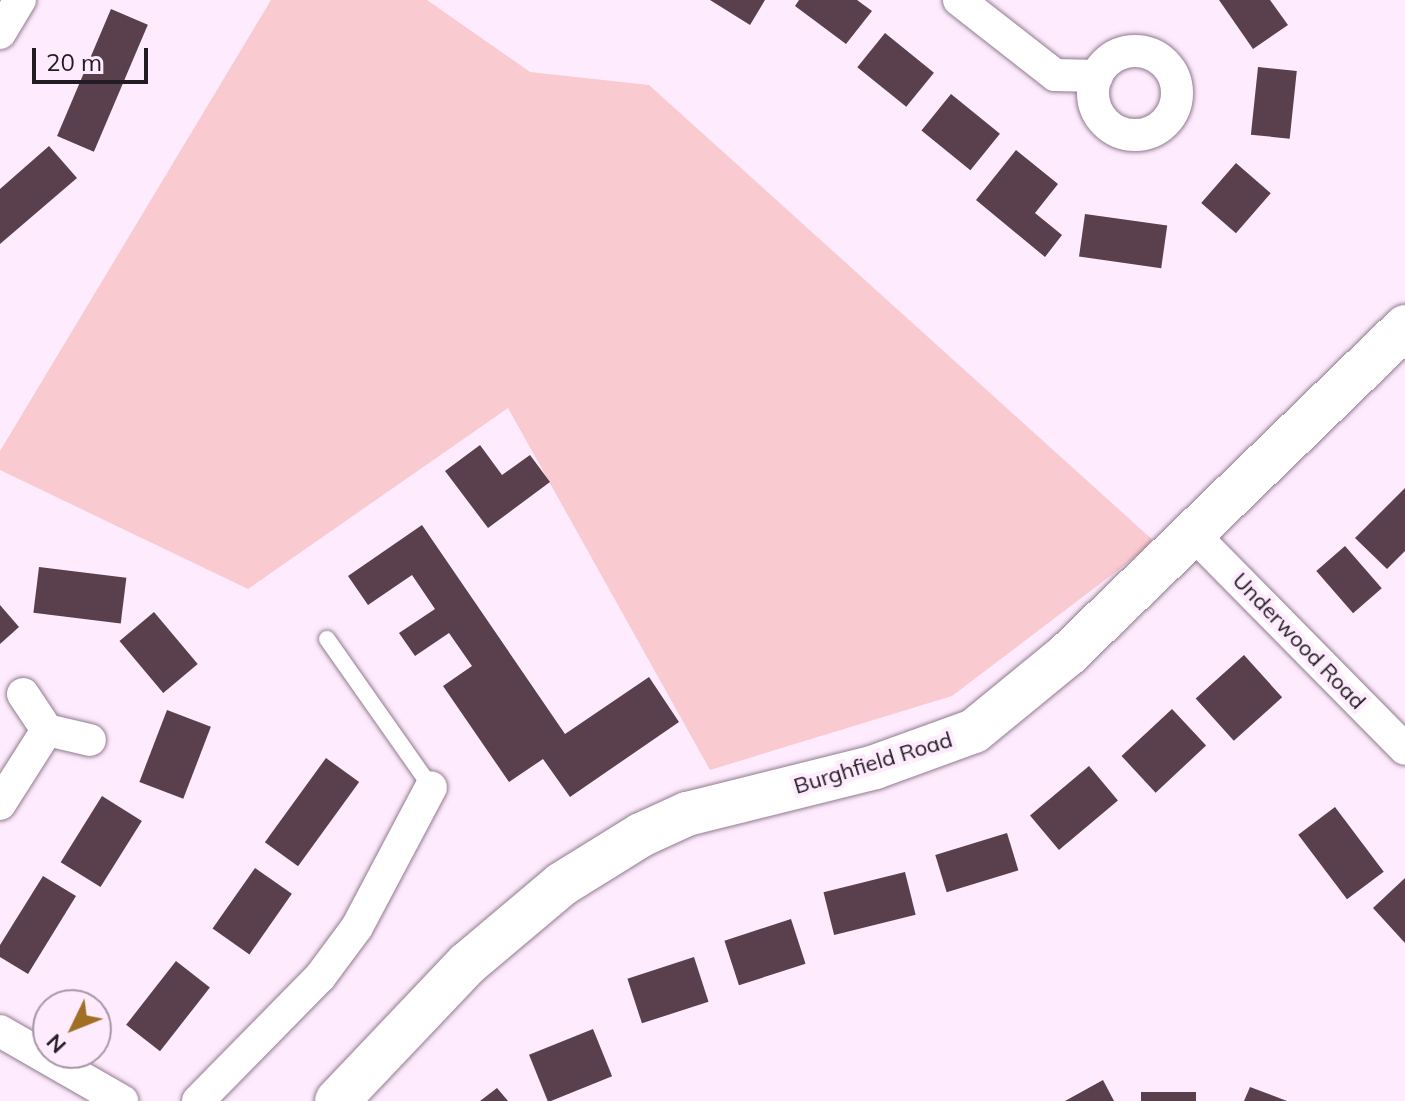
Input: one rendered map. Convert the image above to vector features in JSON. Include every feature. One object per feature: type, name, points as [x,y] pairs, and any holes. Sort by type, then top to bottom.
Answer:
[{"type":"street","points":[[0,33],[20,0]]},
{"type":"street","points":[[959,0],[1055,75],[1097,76]]},
{"type":"street","name":"Burghfield Road","points":[[337,1101],[467,964],[562,884],[687,814],[875,767],[974,731],[1068,654],[1405,327]]},
{"type":"street","name":"Underwood Road","points":[[1192,533],[1400,735]]},
{"type":"street","points":[[23,694],[47,730],[90,740]]},
{"type":"street","points":[[0,804],[47,730]]},
{"type":"street","points":[[198,1101],[320,977],[357,927],[431,787]]},
{"type":"street","points":[[0,1031],[122,1101]]},
{"type":"lane","points":[[327,639],[431,787]]},
{"type":"shaded area","points":[[271,0],[427,0],[530,72],[649,85],[1155,542],[952,696],[710,770],[508,408],[248,589],[0,470],[0,451]]},
{"type":"building","points":[[710,0],[765,0],[750,25]]},
{"type":"building","points":[[799,0],[857,0],[872,11],[846,44],[795,6]]},
{"type":"building","points":[[1219,0],[1270,0],[1288,25],[1253,49]]},
{"type":"building","points":[[111,9],[148,25],[94,152],[57,136]]},
{"type":"building","points":[[885,33],[934,73],[906,107],[857,67]]},
{"type":"building","points":[[1258,67],[1297,71],[1290,139],[1251,135]]},
{"type":"building","points":[[951,94],[1000,134],[970,170],[921,131]]},
{"type":"building","points":[[49,146],[77,178],[0,244],[0,189]]},
{"type":"building","points":[[1016,150],[1058,184],[1035,213],[1062,235],[1045,257],[976,200]]},
{"type":"building","points":[[1236,163],[1271,193],[1236,233],[1201,203]]},
{"type":"building","points":[[1085,214],[1167,226],[1161,268],[1079,257]]},
{"type":"building","points":[[480,445],[502,475],[530,455],[550,482],[488,528],[445,471]]},
{"type":"building","points":[[1405,488],[1405,551],[1387,569],[1355,538]]},
{"type":"building","points":[[422,525],[565,734],[649,677],[679,722],[570,797],[543,759],[509,782],[443,686],[472,666],[449,633],[415,656],[399,633],[435,609],[412,575],[368,605],[348,576]]},
{"type":"building","points":[[1345,546],[1382,588],[1353,613],[1316,571]]},
{"type":"building","points":[[39,567],[126,578],[121,623],[33,613]]},
{"type":"building","points":[[0,605],[19,627],[0,644]]},
{"type":"building","points":[[154,612],[198,664],[163,693],[120,641]]},
{"type":"building","points":[[1244,655],[1282,697],[1234,741],[1196,698]]},
{"type":"building","points":[[1172,709],[1206,746],[1156,793],[1122,756]]},
{"type":"building","points":[[167,710],[211,727],[183,799],[139,782]]},
{"type":"building","points":[[326,758],[359,782],[298,866],[265,842]]},
{"type":"building","points":[[1089,766],[1118,800],[1059,850],[1030,815]]},
{"type":"building","points":[[102,796],[142,821],[101,887],[61,862]]},
{"type":"building","points":[[1335,807],[1384,872],[1347,899],[1298,835]]},
{"type":"building","points":[[1007,833],[1018,870],[947,892],[935,855]]},
{"type":"building","points":[[255,868],[292,894],[249,954],[213,929]]},
{"type":"building","points":[[905,872],[916,915],[834,935],[823,892]]},
{"type":"building","points":[[43,876],[76,896],[28,974],[0,957],[0,945]]},
{"type":"building","points":[[1405,878],[1405,943],[1373,908]]},
{"type":"building","points":[[791,919],[806,964],[739,985],[724,941]]},
{"type":"building","points":[[694,957],[709,1002],[642,1023],[627,979]]},
{"type":"building","points":[[176,961],[210,987],[160,1051],[126,1025]]},
{"type":"building","points":[[593,1029],[612,1076],[548,1101],[529,1055]]},
{"type":"building","points":[[1103,1080],[1114,1101],[1065,1101]]},
{"type":"building","points":[[1250,1087],[1287,1101],[1244,1101]]},
{"type":"building","points":[[497,1088],[508,1101],[480,1101]]},
{"type":"building","points":[[1141,1092],[1196,1092],[1196,1101],[1141,1101]]}]
